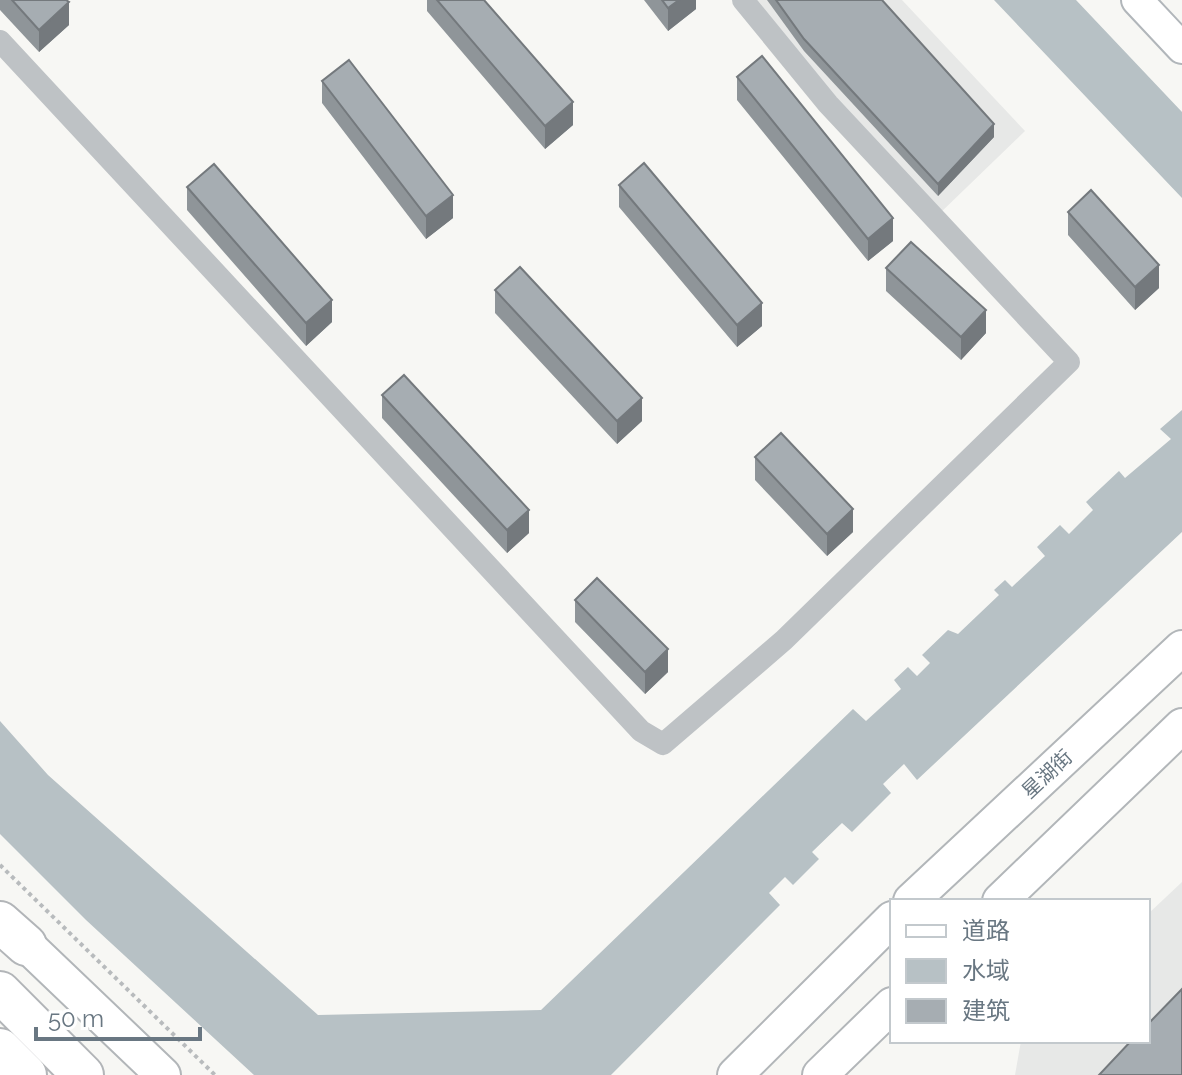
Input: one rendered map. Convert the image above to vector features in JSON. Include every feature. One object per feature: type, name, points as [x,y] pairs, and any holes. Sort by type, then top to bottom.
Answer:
[{"type":"highway","points":[[0,992],[83,1075]]},
{"type":"highway","points":[[0,1049],[26,1075]]},
{"type":"main road","name":"星湖街","points":[[913,899],[1182,648]]},
{"type":"main road","points":[[1002,899],[1182,726]]},
{"type":"main road","points":[[735,1075],[890,921]]},
{"type":"main road","points":[[9,928],[163,1075]]},
{"type":"main road","points":[[820,1075],[890,1007]]},
{"type":"street","points":[[0,41],[641,731],[663,744],[784,640],[1069,362],[828,104],[743,0]]},
{"type":"street","points":[[1137,0],[1182,48]]},
{"type":"path","points":[[0,865],[215,1075]]},
{"type":"shaded area","points":[[743,0],[902,0],[1025,131],[937,216]]},
{"type":"shaded area","points":[[1182,882],[1182,1075],[1015,1075],[1021,1043],[1150,1043],[1150,912]]},
{"type":"water","points":[[994,0],[1076,0],[1182,112],[1182,198]]},
{"type":"water","points":[[1182,410],[1182,532],[917,780],[904,764],[883,784],[891,793],[852,832],[842,823],[812,852],[819,859],[793,885],[785,877],[769,893],[780,905],[611,1075],[254,1075],[86,920],[0,834],[0,721],[48,775],[318,1015],[541,1010],[853,709],[866,721],[901,689],[894,680],[908,667],[917,676],[930,663],[922,655],[948,630],[958,634],[999,595],[994,590],[1005,580],[1012,587],[1045,556],[1037,547],[1060,525],[1069,534],[1093,510],[1086,502],[1119,471],[1125,478],[1171,439],[1160,429]]},
{"type":"building","points":[[12,0],[66,0],[69,2],[39,30]]},
{"type":"building","points":[[437,0],[484,0],[573,102],[545,126]]},
{"type":"building","points":[[662,0],[679,0],[668,8]]},
{"type":"building","points":[[776,0],[882,0],[994,124],[938,184],[804,39]]},
{"type":"building","points":[[762,56],[893,218],[868,239],[737,77]]},
{"type":"building","points":[[349,60],[453,195],[426,216],[322,81]]},
{"type":"building","points":[[644,163],[762,303],[737,325],[619,185]]},
{"type":"building","points":[[214,164],[332,300],[306,323],[187,187]]},
{"type":"building","points":[[1091,190],[1159,265],[1135,287],[1068,212]]},
{"type":"building","points":[[911,242],[986,310],[961,337],[886,268]]},
{"type":"building","points":[[520,267],[642,398],[617,421],[495,290]]},
{"type":"building","points":[[404,375],[529,510],[507,530],[382,395]]},
{"type":"building","points":[[781,433],[853,509],[827,534],[755,457]]},
{"type":"building","points":[[597,578],[668,649],[645,672],[575,600]]},
{"type":"building","points":[[1182,989],[1182,1075],[1099,1075],[1129,1043],[1150,1043],[1150,1022]]}]
